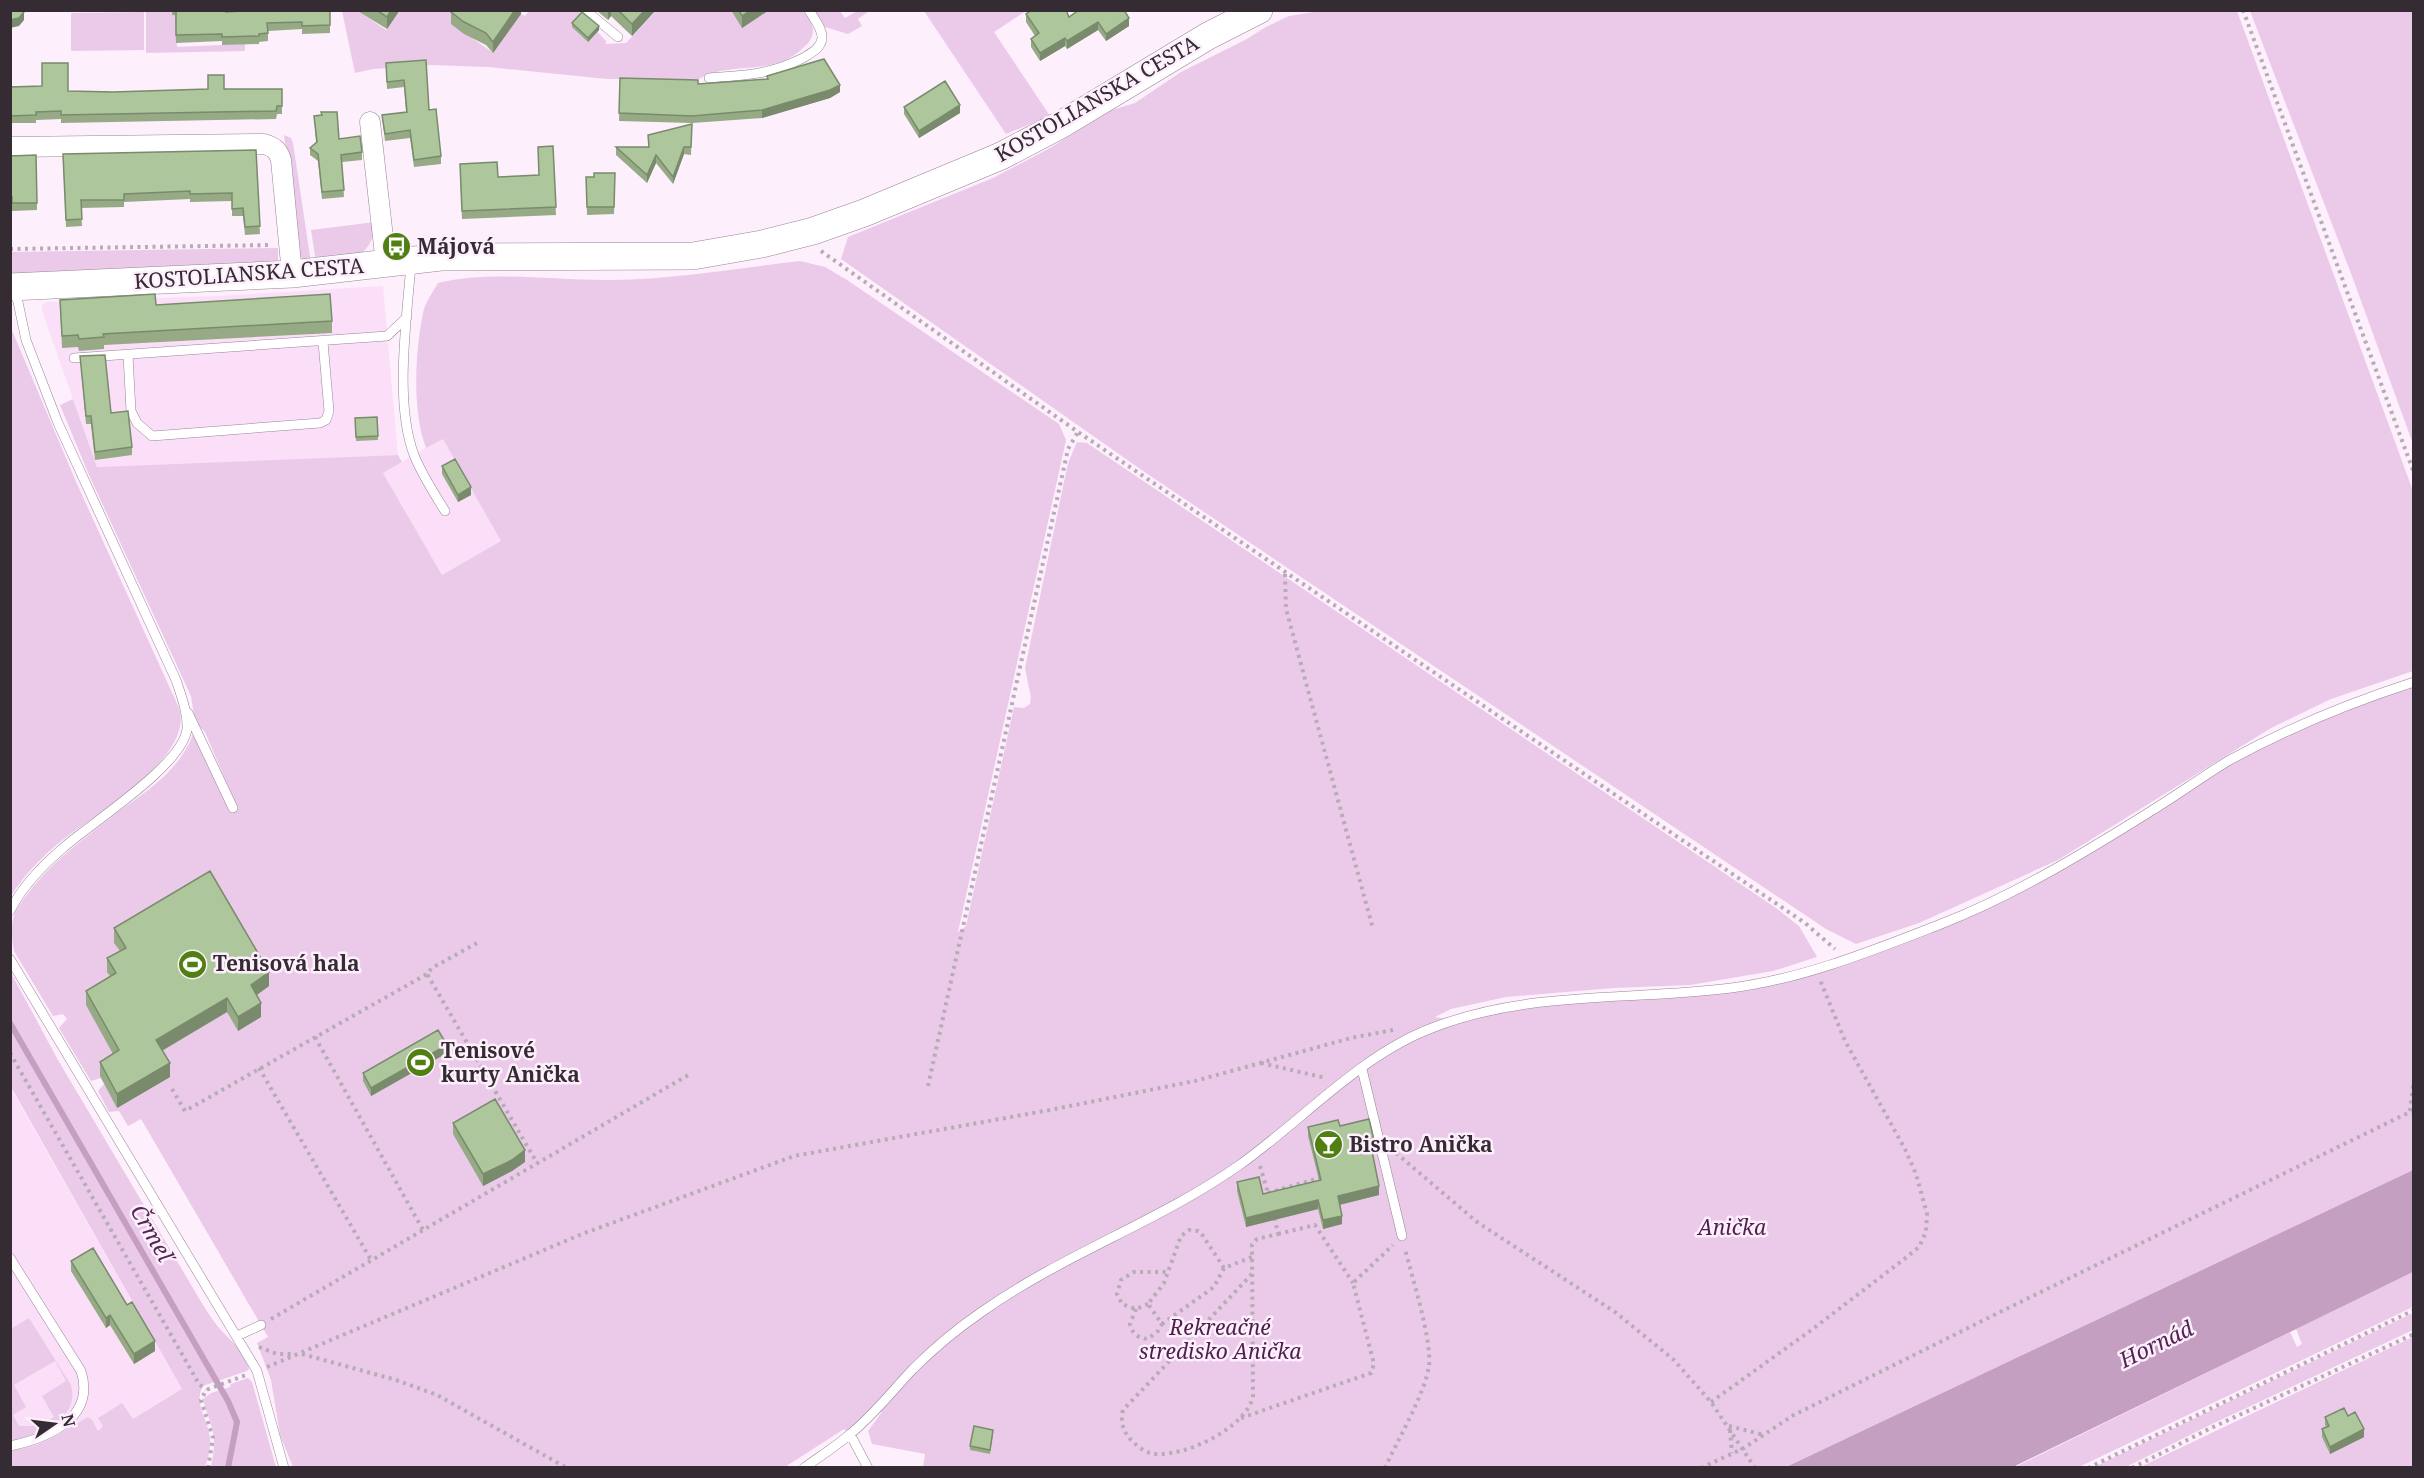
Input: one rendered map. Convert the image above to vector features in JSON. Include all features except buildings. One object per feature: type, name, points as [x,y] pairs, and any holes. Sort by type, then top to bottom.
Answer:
[{"type":"street","name":"KOSTOLIANSKA CESTA","points":[[13,287],[292,274],[469,256],[655,258],[693,256],[762,244],[813,231],[864,213],[1001,156],[1062,124],[1208,36],[1259,10]]},
{"type":"street","points":[[370,122],[398,262]]},
{"type":"street","points":[[10,147],[264,144],[272,146],[278,151],[281,160],[292,274]]},
{"type":"lane","points":[[585,10],[618,37]]},
{"type":"lane","points":[[709,78],[770,72],[814,52],[822,38],[821,30],[809,10]]},
{"type":"lane","points":[[398,262],[407,317],[405,411],[411,446],[420,469],[445,511]]},
{"type":"lane","points":[[13,287],[26,340],[58,423],[163,650],[184,705],[233,808]]},
{"type":"lane","points":[[74,358],[387,336],[407,317]]},
{"type":"lane","points":[[128,355],[131,411],[137,423],[152,436],[320,423],[326,420],[329,411],[323,342]]},
{"type":"lane","points":[[804,1467],[850,1434],[916,1366],[982,1311],[1065,1260],[1196,1193],[1252,1155],[1362,1069],[1412,1037],[1453,1020],[1521,1004],[1730,988],[1783,978],[1846,959],[1945,923],[2023,886],[2090,849],[2227,762],[2323,713],[2414,682]]},
{"type":"lane","points":[[10,911],[26,885],[50,860],[176,754],[187,729],[184,705]]},
{"type":"lane","points":[[10,959],[257,1371],[284,1467]]},
{"type":"lane","points":[[1362,1069],[1402,1236]]},
{"type":"lane","points":[[10,1258],[81,1371],[85,1390],[82,1402],[64,1425],[46,1436],[10,1446]]},
{"type":"lane","points":[[238,1338],[261,1325]]},
{"type":"lane","points":[[850,1434],[868,1467]]},
{"type":"path","points":[[2243,10],[2414,473]]},
{"type":"path","points":[[813,231],[822,254],[1077,432],[1805,923],[1846,959]]},
{"type":"path","points":[[10,249],[290,245]]},
{"type":"path","points":[[928,1086],[1068,449],[1077,432]]},
{"type":"path","points":[[1285,573],[1286,609],[1373,929]]},
{"type":"path","points":[[172,1089],[185,1111],[427,974],[432,968],[477,943]]},
{"type":"path","points":[[1711,1402],[1903,1260],[1919,1247],[1926,1232],[1927,1214],[1916,1174],[1905,1149],[1845,1041],[1824,993],[1818,968]]},
{"type":"path","points":[[427,974],[537,1163]]},
{"type":"path","points":[[257,1371],[591,1231],[794,1156],[1050,1110],[1195,1081],[1351,1038],[1408,1028],[1412,1037]]},
{"type":"path","points":[[315,1037],[423,1230]]},
{"type":"path","points":[[10,1053],[199,1384],[206,1390]]},
{"type":"path","points":[[1260,1063],[1309,1076],[1346,1081]]},
{"type":"path","points":[[259,1068],[371,1260]]},
{"type":"path","points":[[261,1325],[690,1074]]},
{"type":"path","points":[[1701,1467],[1744,1448],[1792,1416],[2034,1294],[2412,1111],[2414,1079]]},
{"type":"path","points":[[1380,1139],[1477,1222],[1615,1312],[1674,1360],[1711,1402],[1755,1467]]},
{"type":"path","points":[[1252,1155],[1262,1168],[1270,1201]]},
{"type":"path","points":[[1268,1193],[1319,1178]]},
{"type":"path","points":[[1275,1220],[1278,1234]]},
{"type":"path","points":[[1240,1419],[1249,1408],[1253,1396],[1253,1241],[1315,1225],[1353,1283],[1374,1364],[1371,1373],[1240,1419],[1189,1449],[1161,1454],[1148,1452],[1134,1443],[1123,1428],[1121,1418],[1128,1403],[1252,1274]]},
{"type":"path","points":[[1169,1272],[1134,1272],[1121,1280],[1117,1294],[1119,1300],[1128,1307],[1136,1309],[1148,1304],[1160,1290],[1169,1272],[1181,1236],[1193,1230],[1201,1233],[1224,1268]]},
{"type":"path","points":[[1384,1467],[1424,1384],[1429,1364],[1426,1334],[1402,1236]]},
{"type":"path","points":[[1353,1283],[1390,1248]]},
{"type":"path","points":[[1136,1309],[1130,1324],[1133,1333],[1148,1339],[1158,1331],[1162,1324],[1214,1287],[1224,1268],[1252,1257]]},
{"type":"path","points":[[1148,1304],[1162,1324]]},
{"type":"path","points":[[2088,1467],[2414,1310]]},
{"type":"path","points":[[2132,1467],[2414,1334]]},
{"type":"path","points":[[238,1338],[277,1353],[301,1354],[396,1380],[437,1395],[567,1467]]},
{"type":"path","points":[[208,1467],[213,1438],[201,1400],[206,1390],[229,1381]]},
{"type":"path","points":[[1729,1428],[1764,1435]]},
{"type":"path","points":[[1729,1428],[1732,1453]]},
{"type":"shaded area","points":[[383,286],[398,455],[97,467],[42,311],[42,305],[47,302],[219,296]]},
{"type":"shaded area","points":[[443,438],[502,541],[442,575],[383,473]]},
{"type":"shaded area","points":[[10,1087],[202,1424],[11,1467]]},
{"type":"green space","points":[[146,11],[172,11],[175,15],[177,47],[245,44],[245,51],[146,53]]},
{"type":"green space","points":[[342,11],[358,11],[386,30],[400,11],[461,11],[452,24],[492,52],[521,14],[525,16],[529,11],[578,11],[606,41],[606,44],[626,43],[656,11],[803,11],[813,31],[806,45],[792,56],[779,62],[766,66],[725,70],[699,79],[607,79],[488,67],[432,65],[373,69],[355,73]]},
{"type":"green space","points":[[814,11],[840,11],[845,18],[857,11],[869,11],[858,19],[862,26],[848,34],[825,27]]},
{"type":"green space","points":[[924,11],[1026,11],[994,32],[1050,116],[1006,134]]},
{"type":"green space","points":[[1320,11],[2237,11],[2413,491],[2413,671],[2331,699],[2271,728],[2058,860],[1919,923],[1856,944],[1826,929],[1143,471],[841,259],[848,237],[993,178],[1050,148],[1112,110],[1135,103],[1181,72],[1266,27],[1289,16]]},
{"type":"green space","points":[[2250,11],[2413,11],[2413,444],[2352,276]]},
{"type":"green space","points":[[144,12],[144,50],[71,51],[71,13]]},
{"type":"green space","points":[[284,135],[291,138],[293,143],[311,263],[304,261],[300,256]]},
{"type":"green space","points":[[375,222],[369,245],[357,256],[316,262],[311,230]]},
{"type":"green space","points":[[278,248],[278,262],[11,274],[10,252]]},
{"type":"green space","points":[[800,261],[825,267],[847,280],[1059,424],[1066,440],[958,932],[966,926],[1014,707],[1024,708],[1030,704],[1031,698],[1025,668],[1068,463],[1077,442],[1087,443],[1776,908],[1799,926],[1817,957],[1773,971],[1690,985],[1614,988],[1506,997],[1451,1009],[1435,1017],[1453,1020],[1494,1009],[1730,988],[1846,959],[2023,886],[2249,751],[2413,682],[2413,1170],[1786,1467],[923,1467],[925,1454],[872,1444],[868,1431],[882,1412],[872,1413],[850,1434],[844,1429],[785,1467],[293,1467],[280,1435],[271,1380],[257,1343],[268,1337],[141,1119],[128,1126],[119,1111],[109,1112],[98,1091],[104,1084],[101,1078],[91,1081],[59,1028],[67,1019],[63,1014],[53,1016],[14,951],[12,927],[14,915],[32,888],[73,848],[172,769],[188,747],[193,734],[231,813],[238,810],[205,732],[195,722],[191,696],[89,475],[60,405],[73,399],[97,467],[398,455],[402,462],[383,473],[442,575],[501,541],[443,439],[426,448],[418,417],[416,381],[420,328],[427,301],[438,283],[481,277],[636,279]]},
{"type":"green space","points":[[11,328],[77,484],[179,708],[180,728],[171,748],[155,767],[135,786],[53,848],[30,870],[11,896]]},
{"type":"green space","points":[[10,971],[58,1060],[203,1305],[241,1352],[247,1363],[249,1369],[247,1371],[203,1386],[200,1393],[200,1405],[209,1431],[210,1442],[205,1467],[11,1467],[11,1451],[36,1445],[88,1417],[98,1431],[103,1426],[98,1418],[122,1403],[133,1419],[182,1389],[11,1087]]},
{"type":"green space","points":[[2413,1272],[2413,1307],[2079,1467],[2013,1468],[2290,1332],[2297,1347],[2302,1344],[2296,1329]]},
{"type":"green space","points":[[2413,1313],[2413,1330],[2126,1467],[2094,1467]]},
{"type":"green space","points":[[29,1318],[71,1385],[72,1397],[70,1408],[54,1424],[33,1435],[11,1442],[11,1329]],"holes":[[[55,1361],[66,1381],[42,1396],[54,1417],[38,1426],[19,1426],[13,1415],[26,1407],[14,1385]]]},
{"type":"green space","points":[[2413,1337],[2413,1467],[2138,1468]]},
{"type":"green space","points":[[248,1378],[252,1382],[276,1467],[211,1467],[214,1439],[203,1399],[211,1393]]},
{"type":"water","name":"Hornád","points":[[2413,1170],[2413,1272],[2013,1467],[1786,1467]]},
{"type":"waterway","name":"Črmeľ","points":[[10,1023],[228,1401],[237,1422],[228,1468]]},
{"type":"place","name":"Májová","points":[[396,247]]},
{"type":"place","name":"Tenisová hala","points":[[192,964]]},
{"type":"place","name":"Tenisové kurty Anička","points":[[420,1063]]},
{"type":"place","name":"Bistro Anička","points":[[1328,1145]]},
{"type":"park label","name":"Anička","points":[[1732,1228]]},
{"type":"park label","name":"Rekreačné stredisko Anička","points":[[1220,1340]]}]
